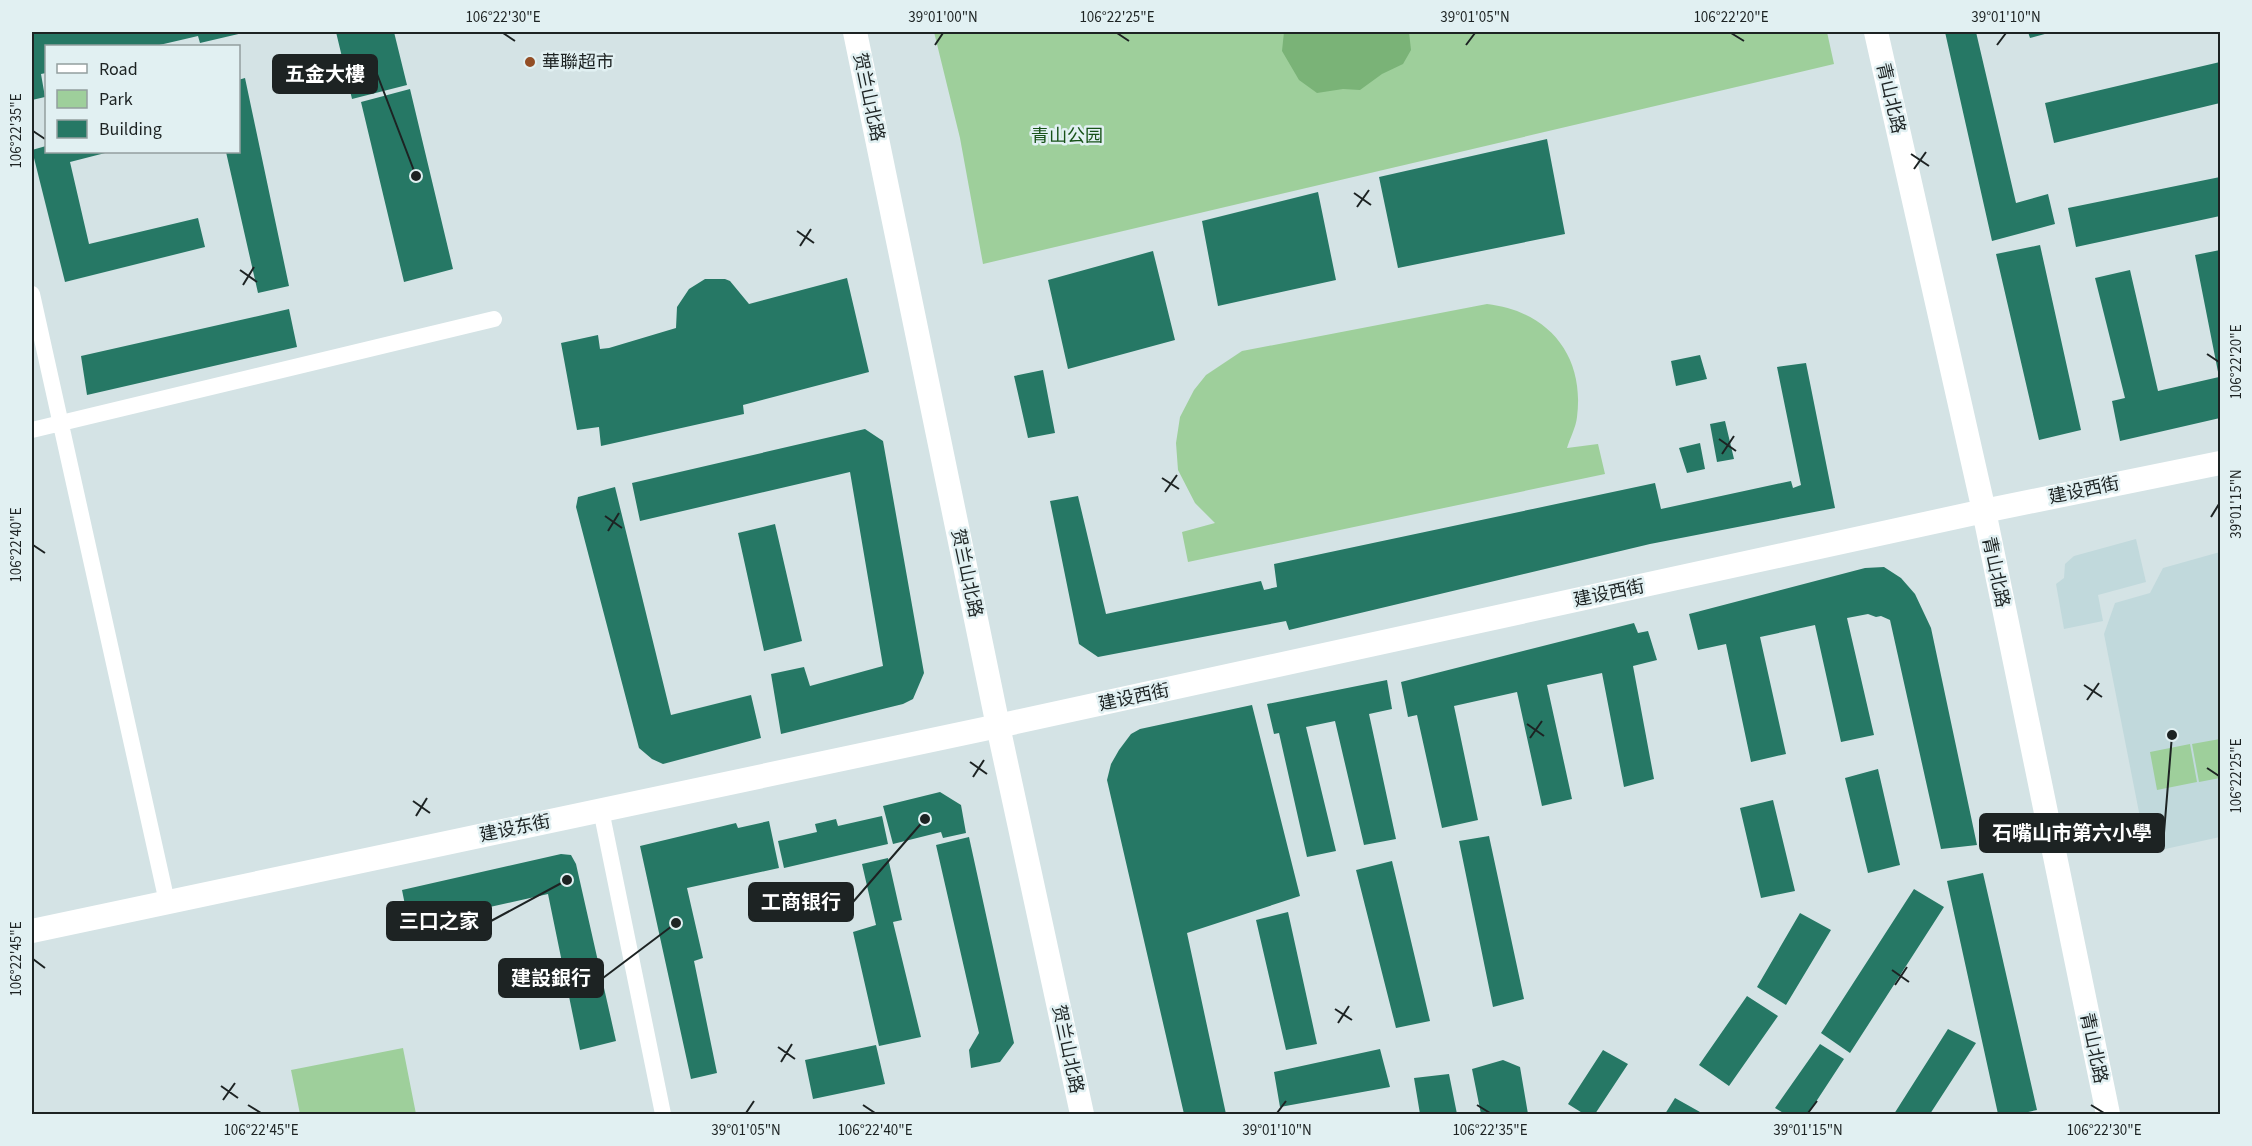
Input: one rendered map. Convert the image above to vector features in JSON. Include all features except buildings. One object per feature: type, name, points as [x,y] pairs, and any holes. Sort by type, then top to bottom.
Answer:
[{"type":"main road","name":"贺兰山北路","points":[[855,32],[998,726],[1082,1114]]},
{"type":"main road","name":"青山北路","points":[[1876,32],[1984,511],[2108,1114]]},
{"type":"main road","name":"建设西街","points":[[998,726],[1984,511],[2220,462]]},
{"type":"main road","name":"建设东街","points":[[32,931],[998,726]]},
{"type":"street","points":[[32,294],[167,902]]},
{"type":"street","points":[[32,430],[494,319]]},
{"type":"street","points":[[602,810],[663,1114]]},
{"type":"shaded area","points":[[2136,539],[2146,582],[2098,595],[2103,621],[2064,629],[2056,584],[2064,578],[2065,564],[2074,556]]},
{"type":"shaded area","points":[[2220,552],[2220,837],[2147,853],[2104,634],[2115,603],[2150,593],[2163,568]]},
{"type":"green space","name":"青山公园","points":[[934,32],[1827,32],[1834,64],[983,264],[960,138]]},
{"type":"green space","points":[[1284,32],[1409,32],[1411,50],[1403,64],[1382,74],[1360,90],[1343,89],[1317,93],[1299,80],[1282,51]]},
{"type":"green space","points":[[1487,304],[1509,308],[1528,316],[1544,326],[1558,340],[1575,374],[1578,395],[1576,421],[1567,448],[1598,444],[1605,474],[1188,562],[1182,532],[1215,523],[1195,503],[1178,470],[1176,443],[1180,417],[1194,390],[1206,375],[1242,351]]},
{"type":"green space","points":[[2220,739],[2220,778],[2199,782],[2192,744]]},
{"type":"green space","points":[[2190,744],[2197,782],[2157,790],[2150,752]]},
{"type":"green space","points":[[403,1048],[416,1114],[300,1114],[291,1070]]},
{"type":"place","name":"華聯超市","points":[[530,62]]},
{"type":"place","name":"五金大樓","points":[[416,176]]},
{"type":"place","name":"石嘴山市第六小學","points":[[2172,735]]},
{"type":"place","name":"工商银行","points":[[925,819]]},
{"type":"place","name":"三口之家","points":[[567,880]]},
{"type":"place","name":"建設銀行","points":[[676,923]]}]
